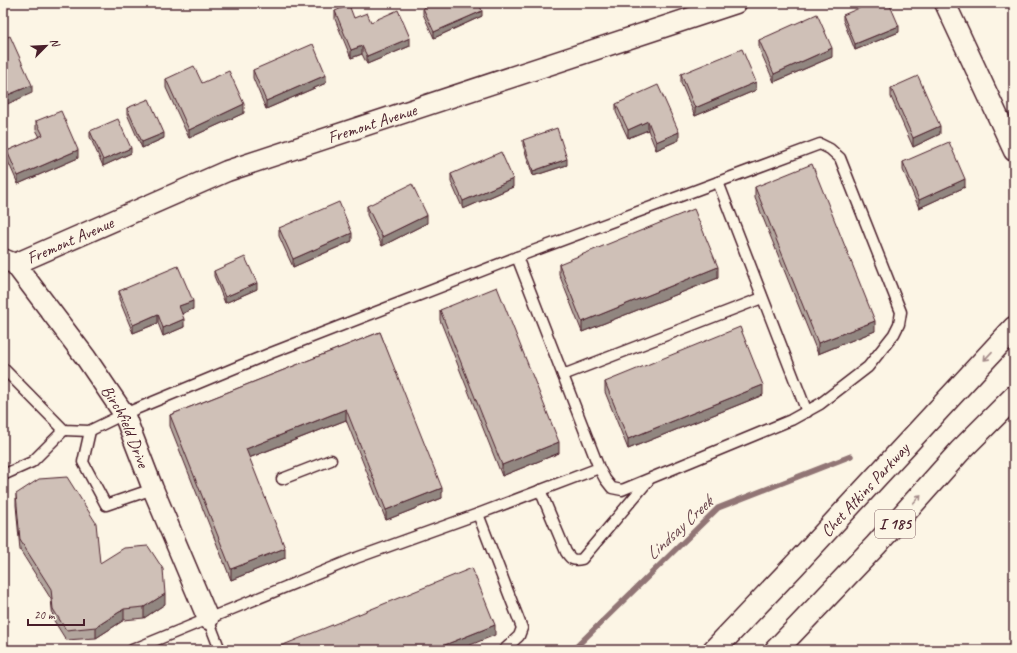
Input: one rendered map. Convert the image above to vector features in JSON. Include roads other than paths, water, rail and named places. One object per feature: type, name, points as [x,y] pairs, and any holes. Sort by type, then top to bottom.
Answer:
[{"type":"highway","name":"Chet Atkins Parkway","points":[[714,650],[794,566],[1014,328]]},
{"type":"highway","name":"I 185","points":[[776,650],[876,545],[960,451],[1014,398]]},
{"type":"highway","points":[[793,650],[876,545]]},
{"type":"highway","points":[[700,650],[794,566]]},
{"type":"street","name":"Fremont Avenue","points":[[9,261],[227,171],[736,3]]},
{"type":"street","points":[[945,3],[1014,151]]},
{"type":"street","name":"Birchfield Drive","points":[[9,261],[86,358],[124,414],[153,489],[208,620]]},
{"type":"lane","points":[[3,368],[64,430],[90,431],[124,414],[271,353],[517,256],[820,144],[830,149],[840,158],[901,312],[899,324],[894,334],[868,366],[820,404],[792,420],[622,490],[612,488],[598,468],[517,256]]},
{"type":"lane","points":[[718,182],[807,412]]},
{"type":"lane","points":[[563,375],[762,298]]},
{"type":"lane","points":[[3,476],[32,462],[64,430]]},
{"type":"lane","points":[[90,431],[83,462],[106,505],[153,489]]},
{"type":"lane","points":[[282,479],[331,460]]},
{"type":"lane","points":[[132,650],[356,558],[478,514],[598,468]]},
{"type":"lane","points":[[540,490],[566,552],[570,558],[574,560],[582,560],[649,479]]},
{"type":"lane","points":[[478,514],[522,628],[518,636],[504,650]]},
{"type":"lane","points":[[208,620],[220,650]]},
{"type":"waterway","name":"Lindsay Creek","points":[[573,650],[718,508],[851,456]]}]
